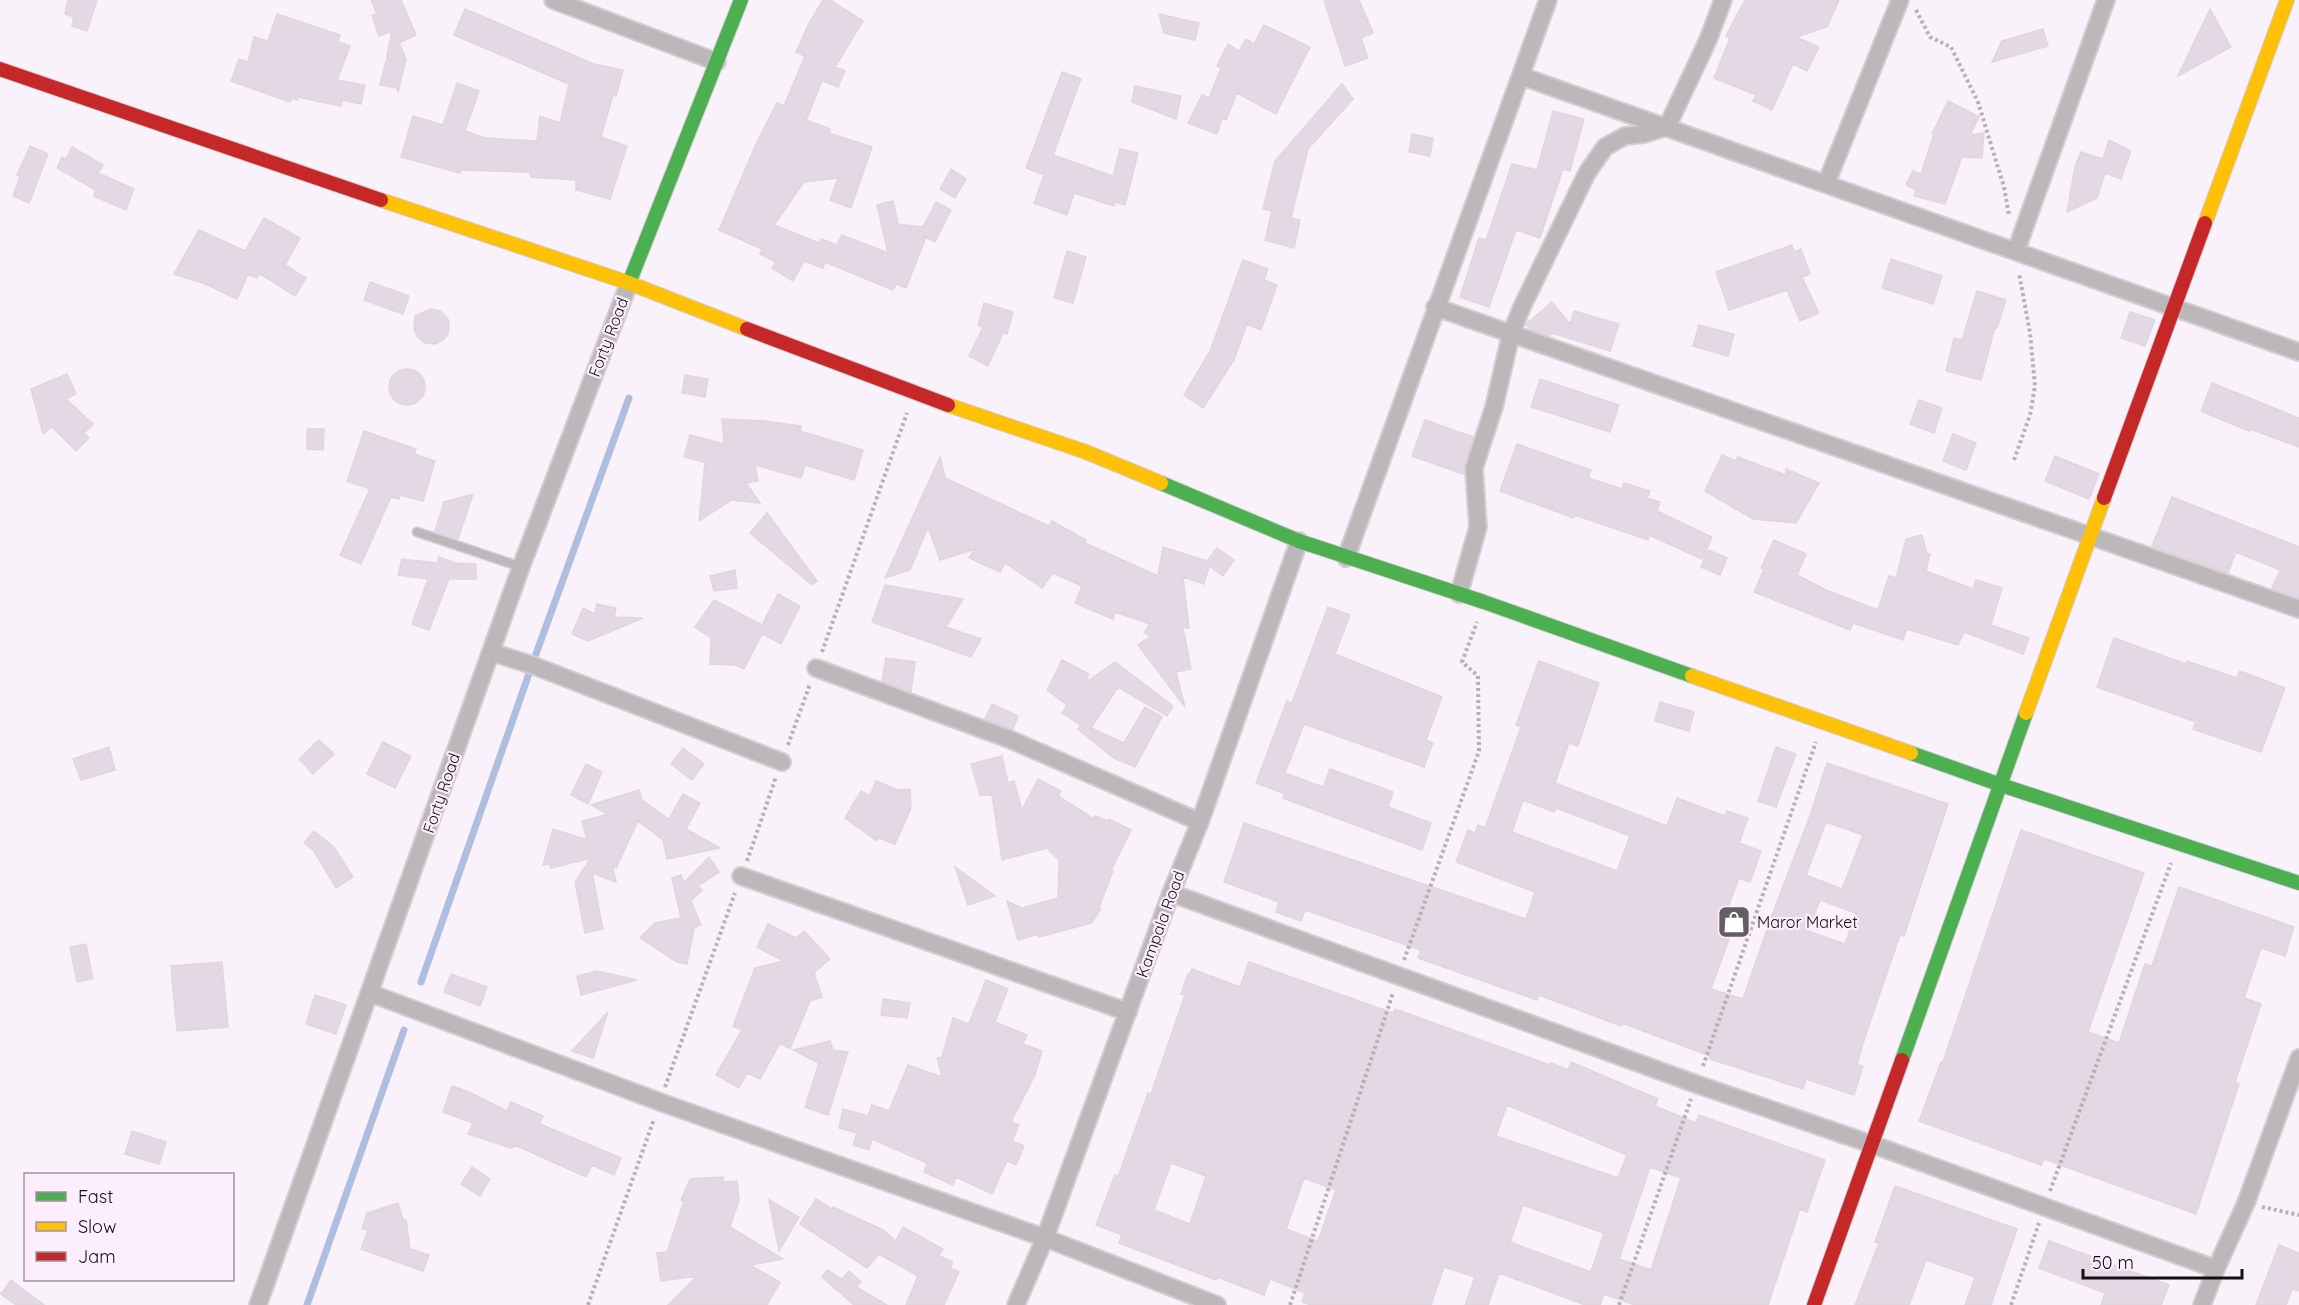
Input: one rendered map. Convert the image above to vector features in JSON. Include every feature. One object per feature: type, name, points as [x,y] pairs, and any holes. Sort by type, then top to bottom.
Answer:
[{"type":"street","points":[[553,0],[717,62]]},
{"type":"street","points":[[629,283],[741,0]]},
{"type":"street","points":[[1346,558],[1548,0]]},
{"type":"street","points":[[1459,594],[1478,527],[1474,468],[1494,407],[1511,334],[1521,309],[1587,173],[1605,147],[1625,136],[1644,135],[1667,127],[1708,40],[1723,0]]},
{"type":"street","points":[[1826,184],[1900,0]]},
{"type":"street","points":[[2016,251],[2106,0]]},
{"type":"street","points":[[1814,1305],[2090,536],[2287,0]]},
{"type":"street","points":[[0,69],[199,139],[629,283],[914,394],[1086,452],[1299,541],[1346,558],[1484,602],[2001,785],[2299,884]]},
{"type":"street","points":[[1521,76],[2298,350]]},
{"type":"street","name":"Forty Road","points":[[258,1305],[520,567],[629,283]]},
{"type":"street","points":[[1435,307],[2299,609]]},
{"type":"street","name":"Kampala Road","points":[[1016,1305],[1045,1238],[1171,893],[1200,822],[1299,541]]},
{"type":"street","points":[[491,652],[532,665],[782,762]]},
{"type":"street","points":[[816,668],[1009,739],[1200,822]]},
{"type":"street","points":[[741,876],[1128,1012]]},
{"type":"street","points":[[1171,893],[1696,1084],[1871,1144],[2216,1269]]},
{"type":"street","points":[[370,993],[660,1102],[1045,1238],[1217,1305]]},
{"type":"street","points":[[2202,1305],[2246,1203],[2299,1058]]},
{"type":"lane","points":[[417,532],[520,567]]},
{"type":"path","points":[[1911,0],[1930,37],[1951,47],[1978,102],[2004,187],[2010,219]]},
{"type":"path","points":[[2014,460],[2030,415],[2035,386],[2030,333],[2016,251]]},
{"type":"path","points":[[588,1305],[914,394]]},
{"type":"path","points":[[1290,1305],[1399,975],[1479,752],[1478,676],[1462,663],[1484,602]]},
{"type":"path","points":[[1619,1305],[1823,722]]},
{"type":"path","points":[[2011,1305],[2044,1207],[2179,844]]},
{"type":"path","points":[[2246,1203],[2299,1215]]},
{"type":"building","points":[[68,0],[97,0],[87,31],[72,26],[74,17],[65,14]]},
{"type":"building","points":[[371,0],[401,0],[416,35],[399,43],[406,59],[398,92],[397,88],[380,85],[386,61],[388,61],[392,31],[379,36],[372,15],[377,14]]},
{"type":"building","points":[[823,0],[830,0],[863,21],[835,67],[845,71],[838,87],[822,81],[806,120],[830,129],[829,133],[872,147],[851,208],[830,200],[838,178],[804,182],[774,225],[819,243],[821,239],[837,245],[842,235],[888,253],[877,205],[893,201],[898,224],[923,227],[936,202],[951,210],[935,242],[926,237],[906,288],[896,284],[893,290],[825,262],[823,268],[804,261],[793,281],[772,268],[776,262],[760,254],[762,249],[719,230],[757,142],[777,103],[784,106],[805,56],[796,52],[809,23]]},
{"type":"building","points":[[1324,0],[1359,0],[1373,33],[1361,38],[1368,58],[1345,66]]},
{"type":"building","points":[[1745,0],[1839,0],[1827,27],[1796,37],[1819,47],[1807,71],[1793,64],[1772,110],[1753,101],[1756,95],[1714,78],[1730,38],[1726,36]]},
{"type":"building","points":[[465,9],[594,64],[623,70],[601,137],[627,146],[610,199],[576,190],[576,180],[531,177],[529,172],[461,170],[460,173],[401,157],[413,116],[443,125],[457,83],[479,91],[465,131],[485,138],[537,141],[540,116],[560,123],[569,84],[454,35]]},
{"type":"building","points":[[2210,9],[2231,47],[2178,76]]},
{"type":"building","points":[[277,14],[340,35],[338,42],[350,46],[337,80],[365,85],[361,104],[342,100],[341,106],[298,97],[297,100],[292,98],[290,102],[231,81],[239,59],[248,62],[254,37],[268,41]]},
{"type":"building","points":[[1159,14],[1199,23],[1195,40],[1164,33]]},
{"type":"building","points":[[1264,25],[1310,47],[1276,114],[1237,93],[1226,120],[1222,118],[1217,134],[1188,123],[1202,95],[1209,98],[1221,68],[1217,66],[1228,44],[1239,51],[1246,39],[1254,44]]},
{"type":"building","points":[[2043,29],[2048,46],[1992,62],[2002,41]]},
{"type":"building","points":[[1062,72],[1081,79],[1053,155],[1113,176],[1120,149],[1138,153],[1125,205],[1115,202],[1114,206],[1074,193],[1067,215],[1034,203],[1044,175],[1026,168]]},
{"type":"building","points":[[1342,84],[1353,99],[1308,149],[1291,218],[1300,220],[1294,248],[1265,240],[1272,211],[1263,209],[1275,161]]},
{"type":"building","points":[[1135,86],[1181,96],[1176,119],[1132,102]]},
{"type":"building","points":[[1948,101],[1979,117],[1970,135],[1984,133],[1982,158],[1962,157],[1945,204],[1914,196],[1916,190],[1906,185],[1913,171],[1921,174],[1934,134],[1932,134]]},
{"type":"building","points":[[1553,111],[1584,119],[1570,171],[1563,169],[1540,238],[1516,230],[1489,307],[1460,297],[1479,238],[1486,240],[1512,164],[1537,170]]},
{"type":"building","points":[[1412,134],[1433,138],[1430,156],[1409,152]]},
{"type":"building","points":[[2109,140],[2131,151],[2121,179],[2105,173],[2097,198],[2067,212],[2075,167],[2081,152],[2103,159]]},
{"type":"building","points":[[30,146],[48,154],[29,203],[13,196],[20,176],[17,175]]},
{"type":"building","points":[[72,147],[103,165],[98,173],[134,189],[126,210],[94,196],[96,190],[57,168],[62,157],[66,159]]},
{"type":"building","points":[[951,169],[966,179],[955,198],[940,189]]},
{"type":"building","points":[[264,218],[300,238],[285,265],[306,278],[295,296],[259,273],[257,278],[248,274],[237,299],[203,283],[174,274],[199,230],[245,251]]},
{"type":"building","points":[[1792,245],[1794,252],[1801,249],[1810,274],[1802,277],[1819,313],[1800,321],[1787,290],[1729,310],[1716,272]]},
{"type":"building","points":[[1067,251],[1086,257],[1073,303],[1054,298]]},
{"type":"building","points":[[1891,259],[1942,276],[1933,304],[1882,288]]},
{"type":"building","points":[[1243,260],[1268,269],[1264,280],[1277,285],[1261,330],[1247,324],[1234,360],[1203,408],[1184,395],[1210,351]]},
{"type":"building","points":[[370,282],[409,296],[403,314],[364,300]]},
{"type":"building","points":[[1977,291],[2006,300],[1997,328],[1995,327],[1981,380],[1946,371],[1954,338],[1962,340]]},
{"type":"building","points":[[1552,302],[1570,324],[1574,311],[1619,324],[1610,351],[1552,333],[1549,336],[1531,330],[1526,324]]},
{"type":"building","points":[[984,303],[1013,312],[1007,334],[1003,333],[988,366],[969,356],[983,327],[978,325]]},
{"type":"building","points":[[430,309],[440,311],[448,319],[449,325],[448,334],[435,344],[425,343],[417,336],[414,329],[415,316]]},
{"type":"building","points":[[2130,312],[2155,320],[2145,346],[2121,338]]},
{"type":"building","points":[[1699,325],[1734,334],[1728,356],[1693,346]]},
{"type":"building","points":[[407,369],[420,374],[425,387],[420,400],[407,405],[394,400],[389,387],[394,374]]},
{"type":"building","points":[[67,374],[76,394],[66,399],[93,424],[84,433],[89,438],[76,451],[52,427],[43,434],[31,389]]},
{"type":"building","points":[[685,375],[708,379],[705,397],[682,393]]},
{"type":"building","points":[[1540,379],[1619,405],[1610,432],[1531,407]]},
{"type":"building","points":[[2212,383],[2299,418],[2299,447],[2250,429],[2249,431],[2201,411]]},
{"type":"building","points":[[1919,400],[1942,408],[1934,433],[1910,424]]},
{"type":"building","points":[[722,419],[801,426],[800,431],[863,450],[854,480],[805,465],[801,478],[755,465],[758,481],[746,483],[760,503],[731,500],[699,521],[705,462],[684,457],[690,435],[724,444]]},
{"type":"building","points":[[1425,420],[1473,437],[1463,474],[1412,456]]},
{"type":"building","points":[[307,429],[324,429],[323,450],[307,449]]},
{"type":"building","points":[[364,431],[416,449],[414,454],[435,461],[423,501],[400,495],[399,499],[391,497],[361,564],[340,555],[370,489],[347,481]]},
{"type":"building","points":[[1953,434],[1976,443],[1966,470],[1943,461]]},
{"type":"building","points":[[1517,444],[1591,470],[1588,478],[1622,489],[1624,483],[1650,491],[1647,498],[1660,502],[1657,511],[1712,537],[1702,559],[1649,535],[1648,540],[1575,515],[1574,518],[1500,491]]},
{"type":"building","points":[[1722,455],[1736,461],[1738,457],[1786,475],[1786,469],[1819,483],[1796,523],[1753,519],[1705,491]]},
{"type":"building","points":[[2055,456],[2099,474],[2089,499],[2045,481]]},
{"type":"building","points":[[940,457],[945,478],[1049,526],[1052,521],[1086,540],[1085,543],[1158,576],[1163,547],[1207,561],[1217,548],[1234,560],[1223,576],[1209,566],[1204,584],[1183,577],[1189,628],[1183,628],[1191,669],[1176,672],[1185,707],[1138,645],[1151,636],[1144,633],[1150,624],[1115,612],[1113,619],[1075,603],[1082,586],[1053,573],[1042,588],[1005,563],[1000,572],[969,558],[975,549],[940,560],[928,527],[910,570],[885,578]]},
{"type":"building","points":[[473,494],[458,539],[435,531],[444,502]]},
{"type":"building","points":[[2172,497],[2299,547],[2299,598],[2272,588],[2280,570],[2236,552],[2228,573],[2152,546]]},
{"type":"building","points":[[767,513],[817,581],[812,585],[750,533]]},
{"type":"building","points":[[1922,535],[1927,554],[1930,554],[1926,571],[1973,589],[1976,580],[2002,588],[1991,625],[2029,638],[2023,654],[1964,632],[1958,645],[1907,629],[1903,640],[1853,623],[1850,630],[1754,592],[1764,569],[1761,568],[1774,540],[1806,554],[1797,575],[1826,590],[1878,610],[1889,576],[1896,578],[1906,539]]},
{"type":"building","points":[[1708,550],[1727,558],[1720,575],[1701,567]]},
{"type":"building","points":[[439,557],[455,563],[476,564],[476,579],[449,579],[429,630],[412,624],[428,579],[398,575],[402,559],[437,563]]},
{"type":"building","points":[[735,570],[737,588],[714,591],[710,576]]},
{"type":"building","points":[[885,585],[963,599],[946,627],[981,639],[971,657],[872,622]]},
{"type":"building","points":[[778,594],[800,606],[781,644],[762,634],[744,669],[735,665],[710,664],[711,638],[695,627],[714,600],[762,625]]},
{"type":"building","points":[[597,604],[616,608],[614,617],[643,618],[588,641],[572,634],[583,608],[595,614]]},
{"type":"building","points":[[1328,607],[1350,615],[1335,654],[1442,697],[1426,740],[1433,743],[1424,767],[1304,724],[1285,773],[1323,787],[1330,769],[1393,792],[1388,807],[1431,823],[1422,850],[1283,798],[1285,794],[1256,783],[1287,701],[1292,703]]},
{"type":"building","points":[[2114,638],[2186,664],[2187,661],[2237,678],[2240,671],[2285,688],[2261,752],[2193,729],[2196,722],[2097,687]]},
{"type":"building","points":[[886,658],[915,662],[911,692],[882,681]]},
{"type":"building","points":[[1062,660],[1089,674],[1085,683],[1115,662],[1173,706],[1167,716],[1118,687],[1091,728],[1124,743],[1145,707],[1162,717],[1135,767],[1114,758],[1078,729],[1081,725],[1062,713],[1067,705],[1047,690]]},
{"type":"building","points":[[1539,661],[1599,683],[1578,746],[1569,743],[1555,783],[1667,826],[1677,798],[1725,816],[1727,811],[1748,818],[1739,843],[1761,851],[1750,882],[1739,878],[1727,910],[1738,914],[1711,989],[1743,999],[1827,763],[1948,804],[1904,936],[1900,935],[1865,1037],[1857,1064],[1863,1066],[1854,1095],[1806,1079],[1803,1089],[1710,1059],[1710,1056],[1622,1023],[1621,1026],[1539,995],[1537,1000],[1418,958],[1421,950],[1305,910],[1301,921],[1276,912],[1279,902],[1224,882],[1244,823],[1526,919],[1535,892],[1456,862],[1468,830],[1475,833],[1478,825],[1485,828],[1521,727],[1516,725]],"holes":[[[1523,800],[1554,812],[1556,808],[1630,836],[1617,871],[1512,832]],[[1826,822],[1863,835],[1842,889],[1806,875]],[[1820,900],[1856,913],[1845,944],[1808,931]]]},
{"type":"building","points":[[1660,702],[1694,712],[1689,731],[1655,721]]},
{"type":"building","points":[[992,704],[1018,716],[1013,729],[985,719]]},
{"type":"building","points":[[319,740],[334,754],[313,774],[299,759]]},
{"type":"building","points":[[383,742],[411,756],[395,788],[367,774]]},
{"type":"building","points":[[109,747],[115,770],[81,780],[73,759]]},
{"type":"building","points":[[1776,747],[1796,754],[1776,807],[1758,801]]},
{"type":"building","points":[[683,748],[704,764],[692,780],[671,764]]},
{"type":"building","points":[[1002,756],[1008,783],[1014,781],[1022,810],[1038,779],[1061,791],[1058,796],[1094,819],[1095,816],[1108,821],[1109,819],[1131,830],[1111,870],[1113,871],[1099,907],[1101,909],[1091,923],[1039,937],[1038,934],[1018,940],[1007,901],[1022,908],[1058,898],[1059,860],[1047,848],[1002,860],[992,795],[980,795],[971,764]]},
{"type":"building","points":[[586,764],[602,772],[588,804],[571,795]]},
{"type":"building","points":[[876,781],[898,790],[910,789],[911,808],[895,844],[879,838],[877,841],[845,818],[861,791],[870,796]]},
{"type":"building","points":[[639,790],[642,800],[669,819],[683,794],[700,803],[686,829],[720,848],[667,859],[663,840],[638,821],[616,868],[612,864],[616,882],[592,873],[603,929],[585,933],[575,882],[591,858],[551,868],[550,864],[543,865],[553,829],[587,840],[582,821],[608,814],[591,805]]},
{"type":"building","points":[[2021,830],[2144,873],[2088,1032],[2119,1043],[2145,964],[2152,966],[2179,887],[2294,927],[2285,956],[2261,948],[2244,998],[2261,1004],[2235,1082],[2239,1084],[2196,1214],[2044,1159],[2041,1165],[1919,1121],[1941,1062],[1943,1062]]},
{"type":"building","points":[[314,831],[334,847],[353,877],[336,888],[314,851],[304,843]]},
{"type":"building","points":[[709,857],[719,872],[698,886],[702,890],[691,901],[701,925],[694,928],[687,964],[677,962],[640,938],[655,923],[681,918],[672,878],[681,875],[684,883]]},
{"type":"building","points":[[955,867],[995,896],[968,905]]},
{"type":"building","points":[[768,924],[796,938],[804,931],[830,959],[814,973],[822,997],[810,1001],[790,1049],[780,1043],[760,1079],[747,1073],[739,1088],[716,1075],[742,1030],[733,1026],[755,968],[784,961],[757,947]]},
{"type":"building","points":[[86,944],[93,979],[77,982],[70,947]]},
{"type":"building","points":[[222,962],[228,1027],[177,1031],[171,966]]},
{"type":"building","points":[[1249,962],[1393,1013],[1395,1009],[1550,1065],[1551,1063],[1568,1070],[1571,1062],[1658,1099],[1655,1106],[1696,1123],[1699,1115],[1825,1160],[1807,1212],[1800,1209],[1768,1305],[1635,1305],[1604,1294],[1600,1305],[1585,1305],[1499,1273],[1488,1305],[1465,1305],[1475,1277],[1444,1267],[1431,1305],[1311,1305],[1302,1302],[1305,1293],[1270,1279],[1264,1295],[1217,1277],[1216,1280],[1119,1243],[1122,1235],[1096,1225],[1115,1175],[1118,1177],[1148,1093],[1151,1094],[1185,995],[1181,994],[1188,974],[1192,969],[1240,987]],"holes":[[[1507,1105],[1627,1155],[1618,1178],[1496,1136]],[[1171,1163],[1206,1176],[1190,1224],[1154,1210]],[[1650,1167],[1681,1178],[1651,1270],[1619,1259]],[[1304,1178],[1336,1190],[1318,1241],[1286,1229]],[[1523,1205],[1604,1233],[1591,1272],[1510,1242]]]},
{"type":"building","points":[[597,971],[637,980],[581,995],[577,976]]},
{"type":"building","points":[[451,974],[487,987],[480,1006],[444,992]]},
{"type":"building","points":[[986,980],[1008,989],[995,1022],[1027,1035],[1023,1044],[1042,1051],[1035,1075],[1011,1122],[1019,1125],[1012,1141],[1024,1146],[1016,1165],[1007,1161],[992,1194],[956,1177],[953,1185],[924,1172],[927,1163],[872,1139],[869,1150],[853,1145],[857,1133],[839,1128],[843,1109],[868,1116],[872,1105],[889,1111],[908,1065],[942,1077],[937,1058],[942,1057],[953,1018],[969,1024]]},
{"type":"building","points":[[315,995],[346,1005],[336,1034],[306,1024]]},
{"type":"building","points":[[883,999],[910,1003],[907,1018],[881,1015]]},
{"type":"building","points":[[608,1012],[593,1058],[572,1051]]},
{"type":"building","points":[[830,1041],[833,1050],[848,1052],[828,1115],[805,1107],[819,1063],[793,1050]]},
{"type":"building","points":[[452,1086],[507,1111],[511,1102],[543,1116],[540,1124],[621,1158],[614,1175],[592,1165],[586,1177],[517,1146],[511,1148],[468,1134],[473,1123],[443,1112]]},
{"type":"building","points":[[132,1131],[166,1142],[159,1164],[125,1154]]},
{"type":"building","points":[[472,1167],[490,1179],[480,1196],[461,1184]]},
{"type":"building","points":[[723,1177],[723,1182],[737,1181],[739,1200],[730,1227],[783,1259],[750,1265],[780,1282],[767,1305],[668,1305],[697,1276],[661,1281],[657,1253],[667,1252],[684,1201],[681,1200],[690,1179]]},
{"type":"building","points":[[1895,1186],[2017,1229],[1991,1305],[1965,1305],[1975,1277],[1926,1260],[1909,1305],[1855,1305],[1879,1243],[1875,1242]]},
{"type":"building","points":[[816,1199],[832,1209],[833,1207],[883,1230],[896,1241],[903,1227],[943,1249],[939,1256],[953,1262],[950,1268],[959,1272],[944,1305],[906,1305],[918,1276],[879,1254],[867,1268],[800,1224]]},
{"type":"building","points":[[769,1200],[799,1217],[779,1251]]},
{"type":"building","points":[[398,1203],[403,1220],[406,1220],[410,1249],[429,1255],[423,1271],[361,1249],[368,1230],[362,1229],[367,1213]]},
{"type":"building","points":[[2049,1241],[2169,1285],[2161,1305],[2101,1305],[2105,1293],[2039,1268]]},
{"type":"building","points":[[2279,1245],[2299,1253],[2299,1291],[2292,1289],[2286,1305],[2256,1305]]},
{"type":"building","points":[[827,1270],[842,1279],[849,1271],[861,1282],[856,1287],[887,1305],[854,1305],[822,1277]]},
{"type":"building","points":[[11,1280],[44,1305],[16,1305],[1,1294]]},
{"type":"waterway","points":[[421,982],[629,398]]},
{"type":"waterway","points":[[307,1305],[404,1030]]},
{"type":"traffic: fast","points":[[629,283],[741,0]]},
{"type":"traffic: fast","points":[[1161,483],[1299,541],[1484,602],[1692,676]]},
{"type":"traffic: fast","points":[[1902,1060],[2026,713]]},
{"type":"traffic: fast","points":[[1911,753],[2299,883]]},
{"type":"traffic: slow","points":[[2205,223],[2287,0]]},
{"type":"traffic: slow","points":[[381,200],[629,283],[747,329]]},
{"type":"traffic: slow","points":[[948,405],[1086,452],[1161,483]]},
{"type":"traffic: slow","points":[[2026,713],[2104,498]]},
{"type":"traffic: slow","points":[[1692,676],[1911,753]]},
{"type":"traffic: jam","points":[[0,69],[381,200]]},
{"type":"traffic: jam","points":[[2104,498],[2205,223]]},
{"type":"traffic: jam","points":[[747,329],[948,405]]},
{"type":"traffic: jam","points":[[1814,1305],[1902,1060]]},
{"type":"place","name":"Maror Market","points":[[1734,922]]}]
